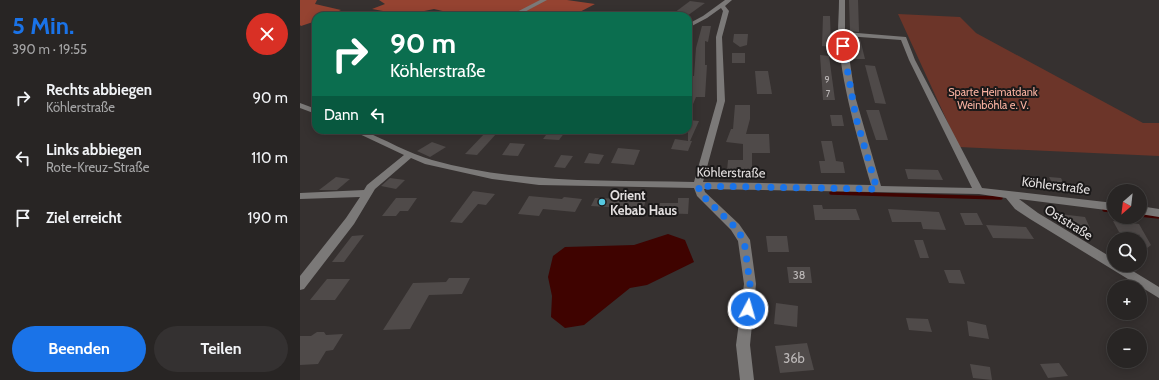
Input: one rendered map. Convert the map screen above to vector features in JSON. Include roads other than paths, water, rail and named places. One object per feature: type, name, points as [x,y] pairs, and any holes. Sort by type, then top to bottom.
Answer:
[{"type":"street","points":[[520,12],[544,0]]},
{"type":"street","points":[[692,24],[722,6],[729,0]]},
{"type":"street","points":[[842,0],[841,34],[856,118],[877,189]]},
{"type":"street","points":[[722,6],[726,11],[719,37],[721,101],[698,186],[701,194],[735,227],[744,240],[750,284],[743,345],[747,380]]},
{"type":"street","points":[[841,34],[904,38],[912,60],[979,191]]},
{"type":"street","name":"Köhlerstraße","points":[[364,134],[409,155],[449,168],[539,182],[979,191],[1107,205]]},
{"type":"street","points":[[300,285],[350,221],[367,193],[395,166],[409,155]]},
{"type":"street","points":[[300,196],[367,193]]},
{"type":"street","name":"Oststraße","points":[[1009,194],[1019,206],[1034,216],[1159,293]]},
{"type":"street","points":[[1147,211],[1159,213]]},
{"type":"waterway","points":[[831,193],[1001,198]]},
{"type":"waterway","points":[[1147,216],[1159,217]]},
{"type":"place","name":"Orient Kebab Haus","points":[[602,202]]},
{"type":"park label","name":"Sparte Heimatdank Weinböhla e. V.","points":[[993,98]]}]
